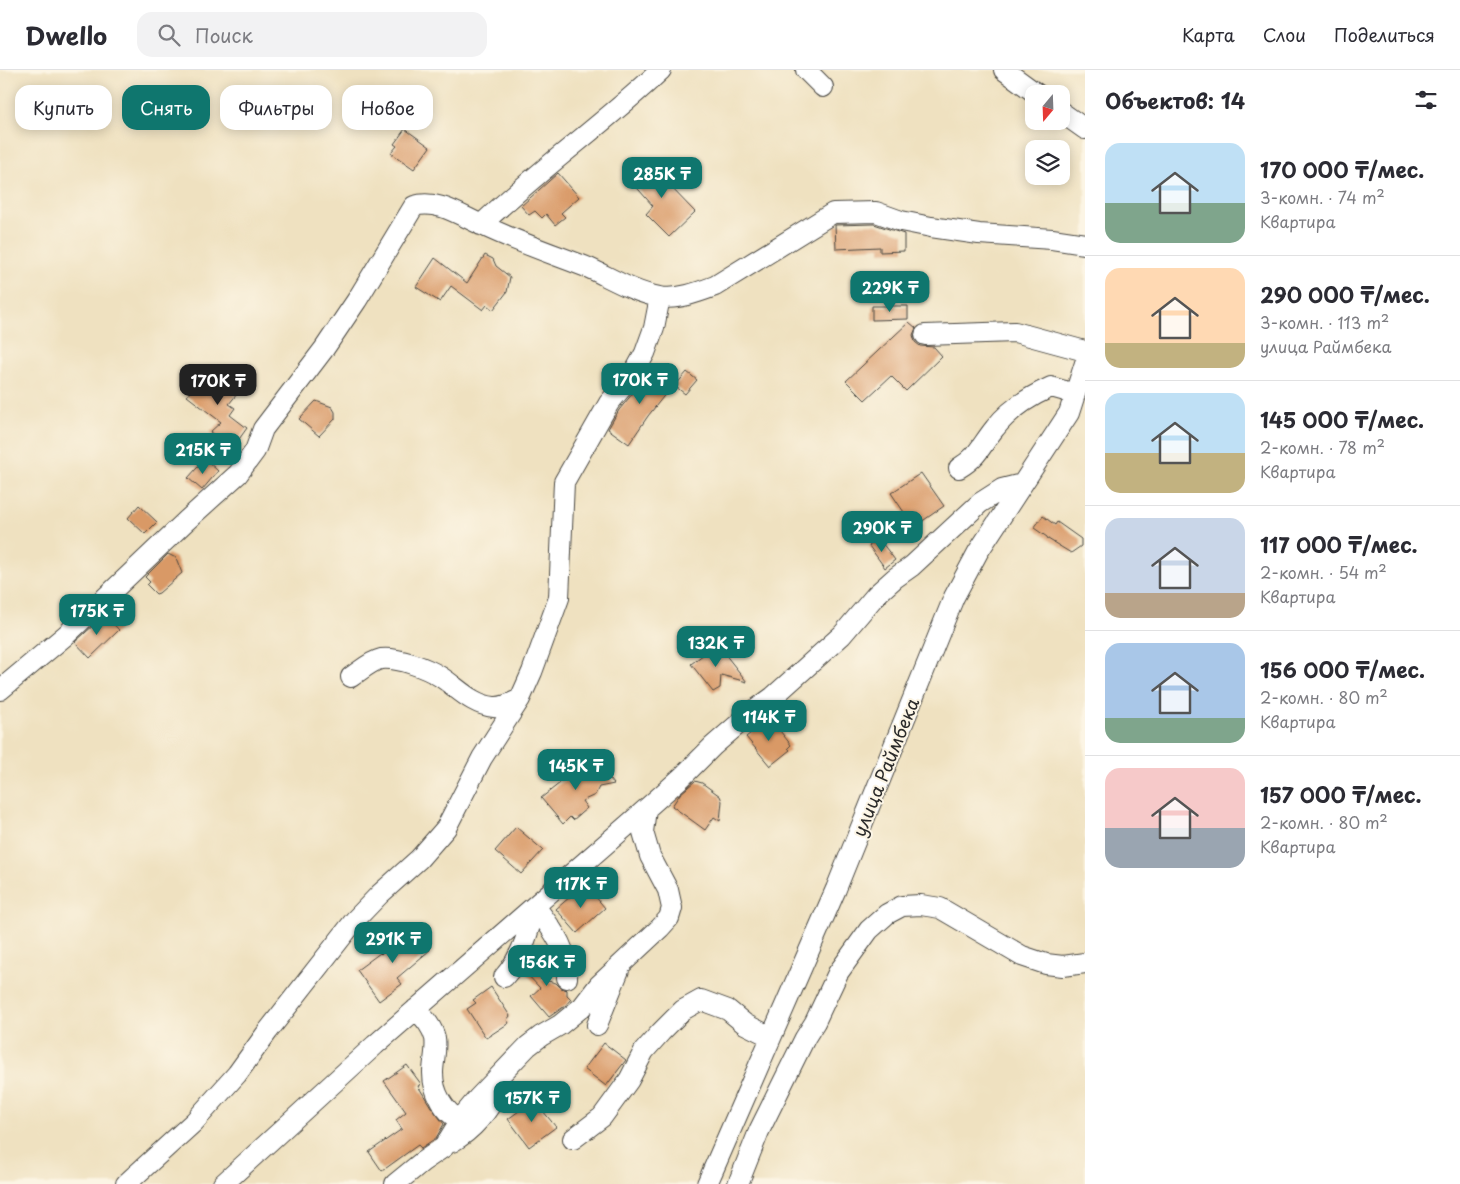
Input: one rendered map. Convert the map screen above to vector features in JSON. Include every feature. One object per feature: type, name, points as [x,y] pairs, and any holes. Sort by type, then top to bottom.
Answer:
[{"type":"street","points":[[481,225],[510,198],[638,92],[661,70]]},
{"type":"street","points":[[806,70],[823,87]]},
{"type":"street","points":[[1004,70],[1025,86]]},
{"type":"street","points":[[1070,118],[1085,129]]},
{"type":"street","points":[[0,690],[66,635],[238,474],[255,451],[263,429],[324,349],[357,300],[414,206],[424,203],[442,206],[512,239],[564,258],[639,291],[660,297],[673,297],[699,292],[715,286],[833,213],[876,212],[901,221],[931,227],[978,234],[1085,244]]},
{"type":"street","points":[[126,1184],[194,1122],[237,1074],[354,920],[420,859],[446,828],[482,758],[520,699],[560,598],[564,482],[609,403],[634,373],[645,353],[654,328],[660,297]]},
{"type":"street","points":[[925,335],[1015,332],[1085,351]]},
{"type":"street","name":"улица Раймбека","points":[[707,1184],[836,890],[954,597],[978,552],[1069,413],[1085,363]]},
{"type":"street","points":[[959,468],[978,453],[995,427],[1037,393],[1051,387],[1065,391],[1074,397]]},
{"type":"street","points":[[223,1184],[331,1084],[479,952],[646,809],[751,713],[774,697],[842,635],[876,596],[895,578],[912,566],[980,503],[1002,489],[1022,484]]},
{"type":"street","points":[[351,677],[368,665],[381,659],[400,661],[420,667],[441,677],[469,698],[484,705],[495,707],[508,705],[520,699]]},
{"type":"street","points":[[444,1147],[460,1121],[478,1098],[528,1046],[560,1025],[582,1007],[599,985],[670,918],[672,908],[668,890],[650,856],[643,832],[646,809]]},
{"type":"street","points":[[738,1184],[759,1131],[816,1022],[838,973],[868,930],[887,914],[902,906],[921,905],[940,908],[1022,956],[1046,964],[1063,966],[1085,963]]},
{"type":"street","points":[[504,977],[514,966],[520,954],[531,925],[535,906]]},
{"type":"street","points":[[535,906],[564,951],[568,966],[567,978]]},
{"type":"street","points":[[597,1025],[620,966]]},
{"type":"street","points":[[573,1139],[602,1117],[629,1080],[644,1051],[682,1010],[702,1000],[728,1010],[745,1024],[771,1037]]},
{"type":"street","points":[[416,1009],[431,1026],[435,1040],[433,1074],[435,1089],[441,1104],[449,1114],[460,1121]]},
{"type":"street","points":[[395,1184],[422,1162],[464,1136],[482,1118],[500,1088],[508,1068]]},
{"type":"building","points":[[404,130],[406,130],[430,147],[414,169],[391,153],[397,146],[394,144]]},
{"type":"building","points":[[630,160],[658,168],[669,181],[667,183],[695,212],[669,237],[646,214],[653,206],[632,182],[641,174]]},
{"type":"building","points":[[558,173],[579,197],[561,213],[565,217],[555,225],[546,214],[542,218],[535,211],[529,215],[521,206]]},
{"type":"building","points":[[874,224],[904,234],[904,251],[880,252],[880,247],[836,249],[835,225]]},
{"type":"building","points":[[485,255],[493,259],[496,266],[510,277],[507,292],[493,310],[487,305],[483,310],[451,286],[440,302],[416,287],[435,258],[467,283]]},
{"type":"building","points":[[872,306],[908,306],[908,319],[872,320]]},
{"type":"building","points":[[909,322],[916,328],[913,335],[915,342],[920,346],[934,347],[942,356],[906,391],[891,376],[865,400],[846,381]]},
{"type":"building","points":[[208,368],[226,381],[229,388],[237,394],[229,404],[235,408],[230,415],[247,428],[232,449],[210,432],[221,422],[187,396]]},
{"type":"building","points":[[650,368],[658,374],[660,371],[674,383],[629,444],[608,429],[619,410],[643,381]]},
{"type":"building","points":[[687,372],[697,380],[685,394],[675,386]]},
{"type":"building","points":[[316,401],[332,407],[335,412],[335,419],[319,436],[299,419]]},
{"type":"building","points":[[205,459],[218,471],[202,490],[188,478]]},
{"type":"building","points":[[921,473],[944,506],[914,527],[891,493]]},
{"type":"building","points":[[139,505],[157,522],[145,534],[128,518]]},
{"type":"building","points":[[1043,516],[1055,525],[1057,522],[1081,539],[1081,546],[1071,553],[1034,528]]},
{"type":"building","points":[[879,539],[895,560],[885,568],[869,546]]},
{"type":"building","points":[[168,554],[176,558],[182,573],[156,594],[147,585],[150,582],[145,577]]},
{"type":"building","points":[[105,615],[119,630],[90,658],[75,642]]},
{"type":"building","points":[[717,644],[747,682],[721,675],[720,688],[713,692],[691,664]]},
{"type":"building","points":[[770,718],[791,745],[788,748],[790,750],[770,766],[746,737]]},
{"type":"building","points":[[593,757],[614,784],[599,787],[595,795],[582,801],[587,808],[573,820],[570,817],[563,824],[541,798]]},
{"type":"building","points":[[695,781],[702,783],[720,796],[722,801],[720,821],[714,817],[705,830],[672,806],[680,794]]},
{"type":"building","points":[[516,827],[543,850],[521,874],[495,851]]},
{"type":"building","points":[[585,884],[605,908],[577,933],[556,909]]},
{"type":"building","points":[[411,928],[430,950],[397,978],[402,984],[379,1001],[357,970],[381,954]]},
{"type":"building","points":[[548,952],[553,958],[555,966],[540,979],[556,983],[561,988],[567,990],[567,995],[571,999],[565,1006],[549,1017],[531,996],[540,988],[525,972]]},
{"type":"building","points":[[491,987],[510,1016],[507,1020],[509,1023],[486,1038],[467,1009],[476,1003],[473,1000]]},
{"type":"building","points":[[604,1043],[626,1060],[606,1086],[584,1069]]},
{"type":"building","points":[[407,1065],[421,1084],[418,1086],[431,1107],[444,1124],[436,1138],[421,1148],[418,1145],[382,1171],[369,1152],[402,1129],[396,1120],[406,1112],[384,1081]]},
{"type":"building","points":[[534,1100],[556,1127],[529,1147],[508,1119]]}]
